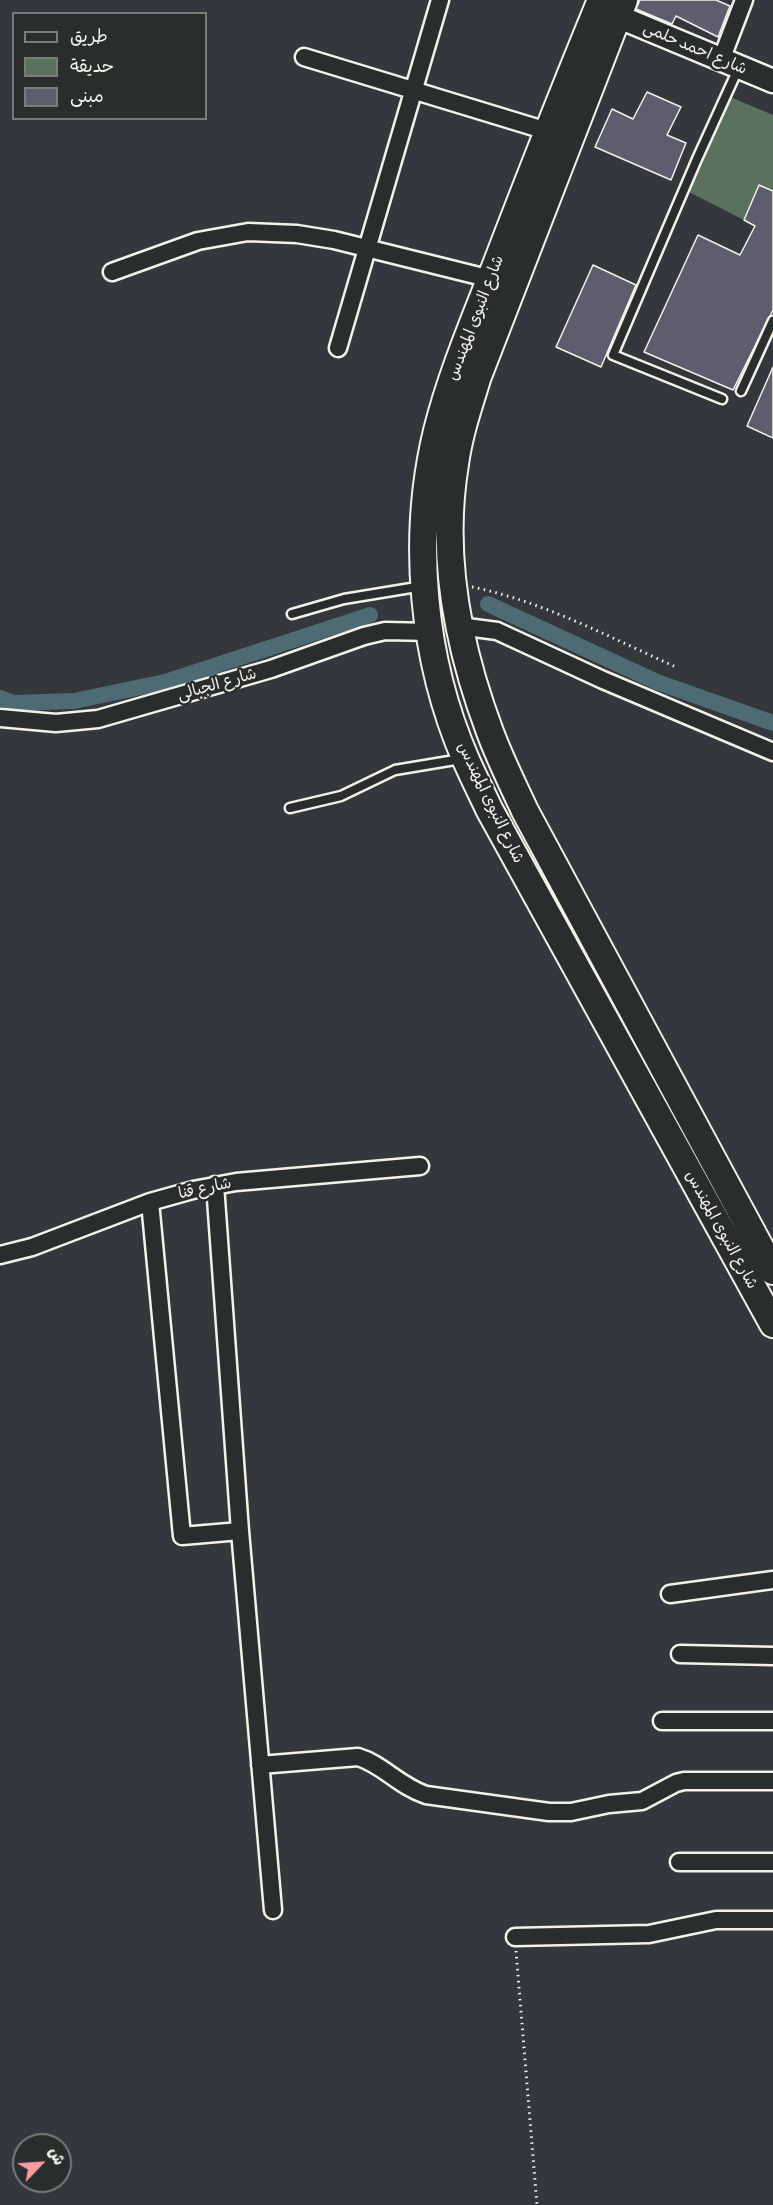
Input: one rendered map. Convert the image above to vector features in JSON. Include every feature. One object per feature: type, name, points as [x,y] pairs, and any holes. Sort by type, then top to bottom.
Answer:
[{"type":"main road","name":"شارع احمد حلمى","points":[[609,3],[730,63],[773,81]]},
{"type":"main road","name":"شارع النبوى المهندس","points":[[609,3],[547,131],[454,373],[437,433],[423,514],[425,585],[430,632],[447,703],[465,758],[489,808],[773,1324]]},
{"type":"main road","name":"شارع النبوى المهندس","points":[[609,3],[468,408],[452,485],[450,543],[452,582],[466,657],[490,732],[525,811],[773,1271]]},
{"type":"main road","points":[[574,964],[588,962],[593,959],[598,950]]},
{"type":"main road","points":[[596,1003],[606,993],[620,990]]},
{"type":"street","points":[[338,348],[440,0]]},
{"type":"street","points":[[730,63],[744,0]]},
{"type":"street","points":[[304,57],[414,88],[547,131]]},
{"type":"street","points":[[112,272],[198,241],[234,233],[297,234],[334,240],[491,279]]},
{"type":"street","points":[[459,626],[497,632],[595,677],[773,752]]},
{"type":"street","name":"شارع الجبالى","points":[[0,718],[56,723],[98,719],[270,669],[364,636],[385,631],[430,632]]},
{"type":"street","name":"شارع قنا","points":[[0,1255],[32,1247],[150,1203],[215,1185],[420,1166]]},
{"type":"street","points":[[215,1185],[240,1531],[273,1910]]},
{"type":"street","points":[[150,1203],[182,1536],[240,1531]]},
{"type":"street","points":[[670,1594],[773,1580]]},
{"type":"street","points":[[680,1654],[773,1656]]},
{"type":"street","points":[[662,1721],[773,1721]]},
{"type":"street","points":[[260,1765],[358,1757],[368,1760],[411,1790],[426,1795],[549,1812],[571,1812],[609,1804],[642,1801],[684,1781],[773,1782]]},
{"type":"street","points":[[679,1862],[773,1862]]},
{"type":"street","points":[[515,1937],[649,1934],[716,1920],[773,1920]]},
{"type":"lane","points":[[722,399],[613,355],[697,159],[730,63]]},
{"type":"lane","points":[[741,391],[773,321]]},
{"type":"lane","points":[[292,614],[344,599],[425,585]]},
{"type":"lane","points":[[290,808],[341,796],[395,770],[465,758]]},
{"type":"path","points":[[452,582],[491,591],[536,606],[676,667]]},
{"type":"path","points":[[515,1937],[537,2205]]},
{"type":"green space","points":[[728,96],[773,115],[773,191],[759,186],[744,220],[689,192]]},
{"type":"building","points":[[640,0],[716,0],[730,6],[718,37],[676,16],[672,24],[636,9]]},
{"type":"building","points":[[647,92],[681,107],[667,135],[686,143],[671,180],[595,147],[612,109],[633,119]]},
{"type":"building","points":[[759,185],[773,191],[773,310],[733,390],[644,352],[698,235],[740,255],[755,226],[744,220]]},
{"type":"building","points":[[593,265],[636,285],[601,367],[556,347]]},
{"type":"building","points":[[773,367],[773,438],[747,426]]},
{"type":"waterway","points":[[488,604],[657,682],[773,723]]},
{"type":"waterway","points":[[0,698],[13,703],[74,701],[165,682],[370,615]]}]
